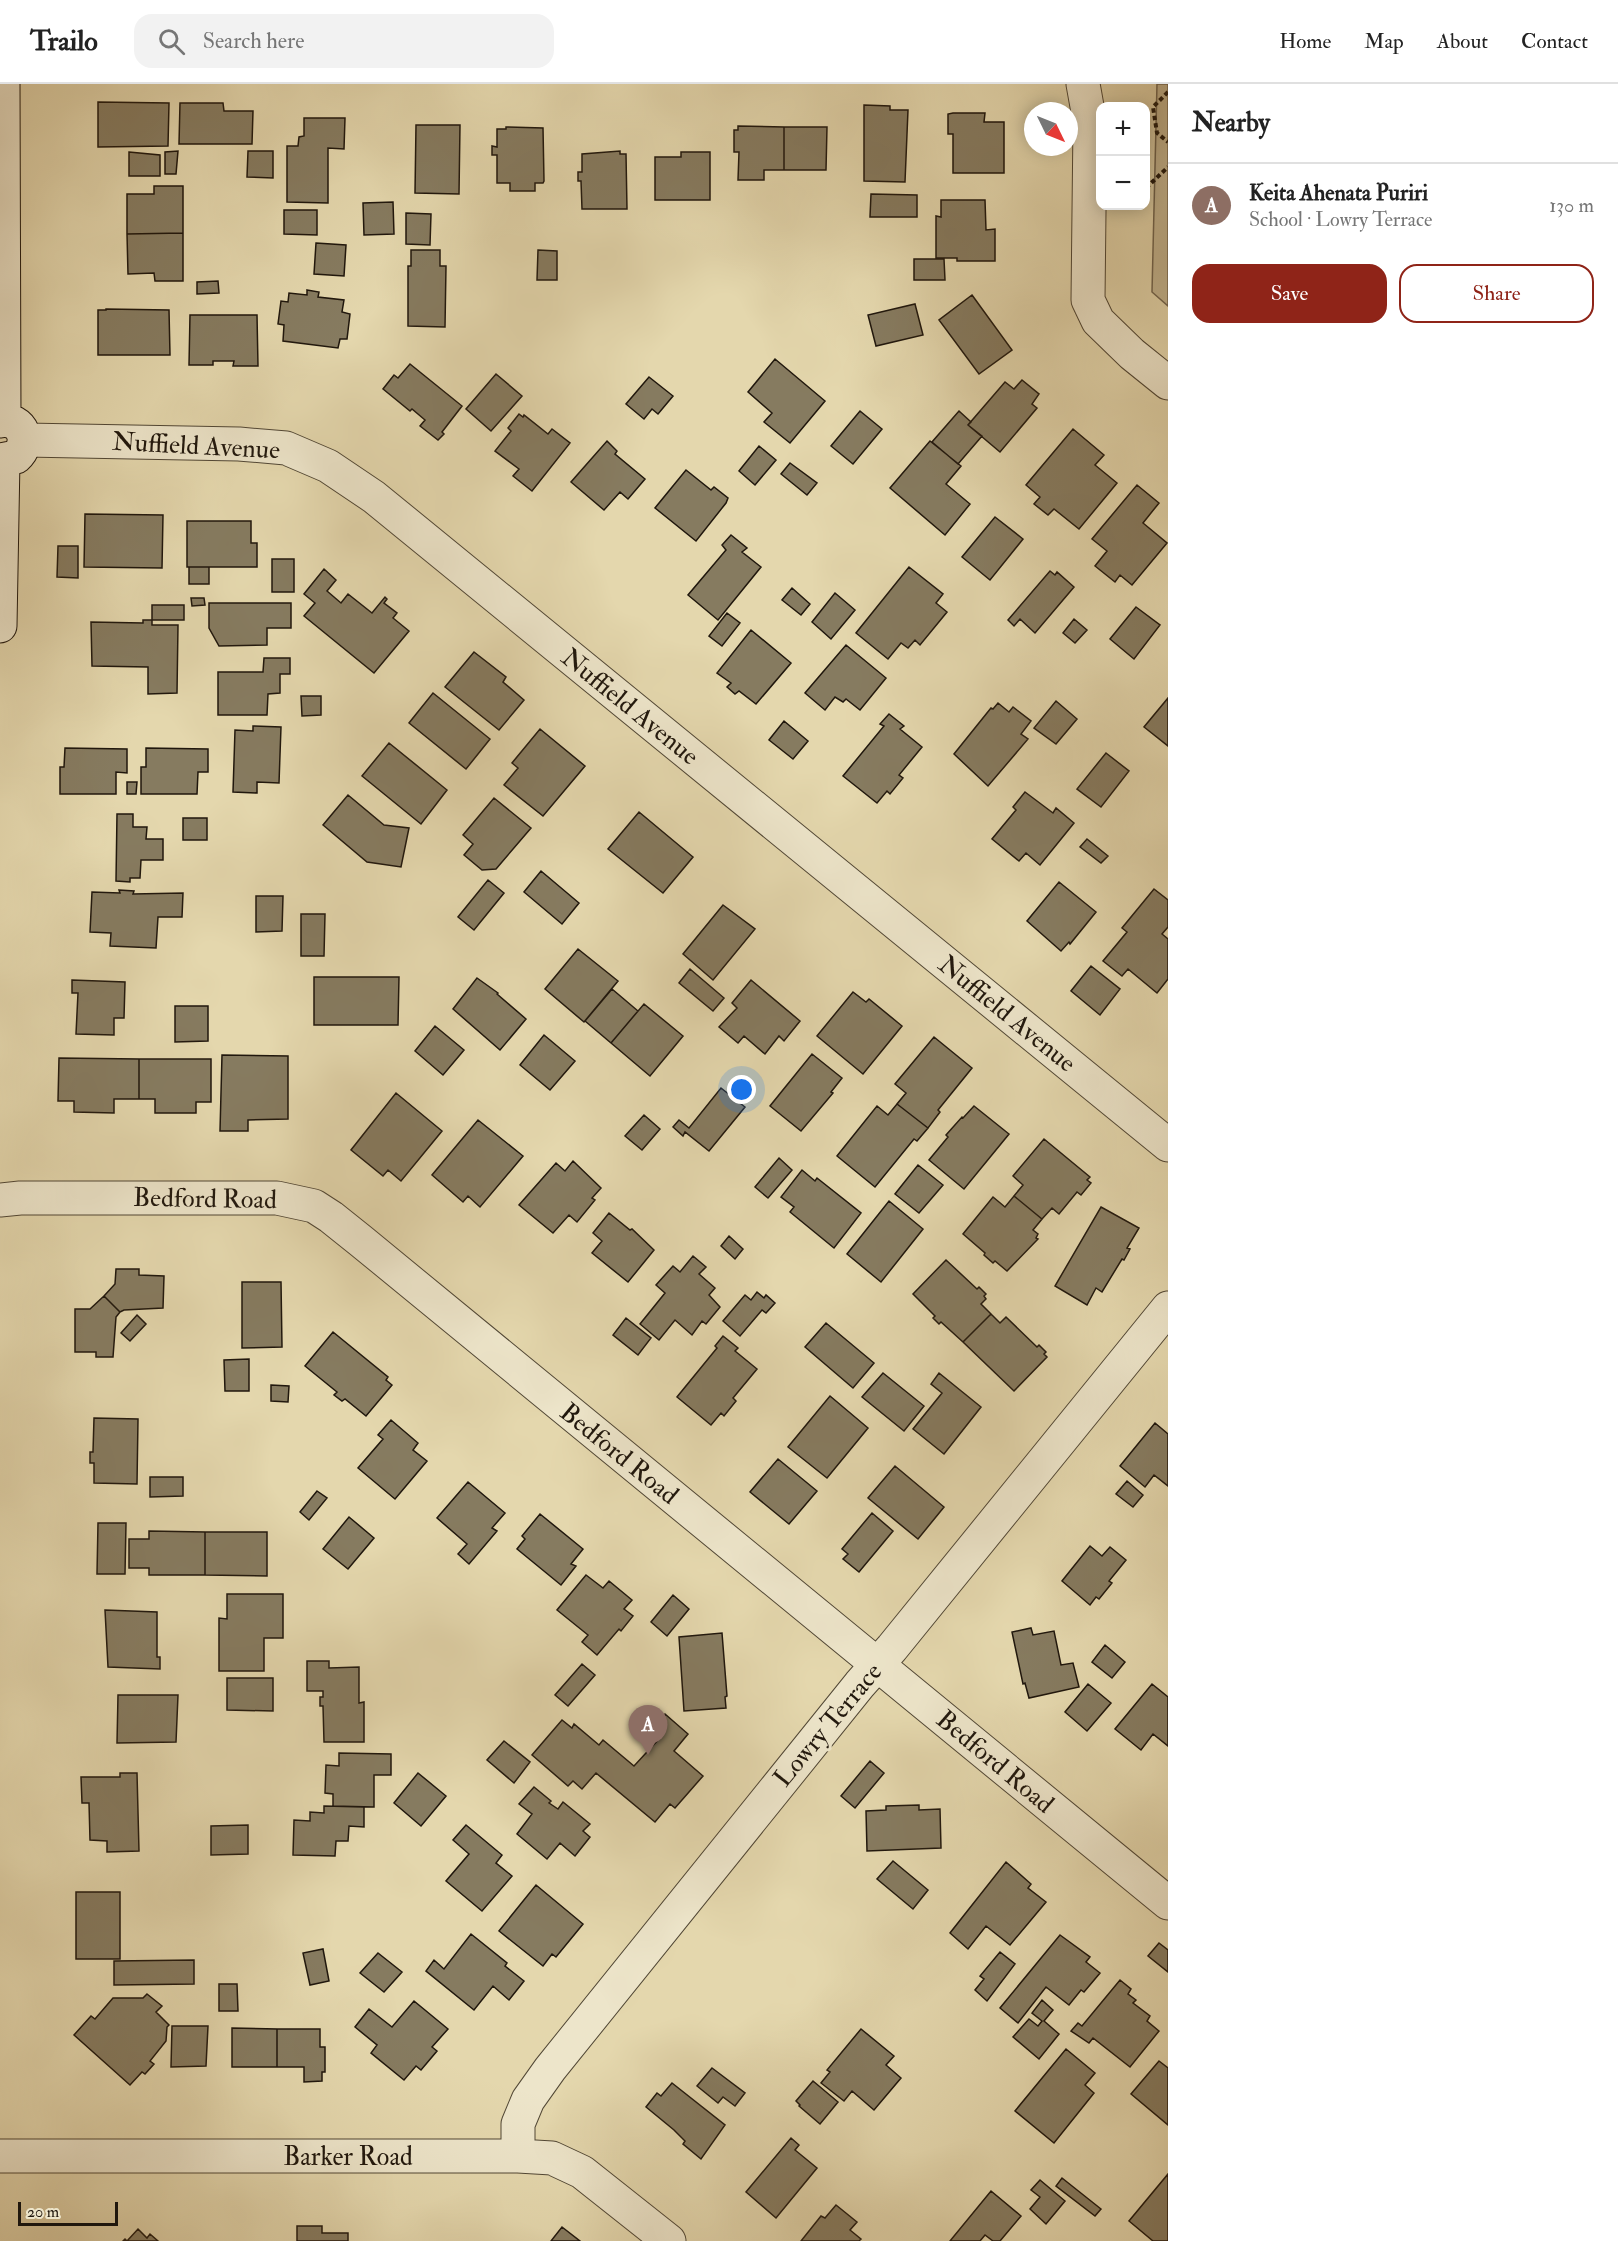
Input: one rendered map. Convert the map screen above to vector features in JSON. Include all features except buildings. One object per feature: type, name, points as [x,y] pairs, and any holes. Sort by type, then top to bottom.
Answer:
[{"type":"street","points":[[0,626],[6,440],[3,84]]},
{"type":"street","points":[[1083,84],[1090,123],[1089,300],[1098,321],[1132,354],[1168,383]]},
{"type":"street","name":"Nuffield Avenue","points":[[6,440],[239,444],[286,448],[328,466],[374,497],[1168,1145]]},
{"type":"street","name":"Bedford Road","points":[[0,1200],[20,1198],[278,1198],[314,1206],[346,1229],[1168,1903]]},
{"type":"street","name":"Lowry Terrace","points":[[518,2156],[519,2124],[528,2100],[550,2069],[860,1684],[878,1665],[1168,1308]]},
{"type":"street","name":"Barker Road","points":[[0,2156],[518,2156],[552,2158],[582,2172],[669,2241]]},
{"type":"path","points":[[1168,92],[1153,107],[1157,133],[1168,142]]},
{"type":"path","points":[[1150,184],[1168,167]]},
{"type":"shaded area","points":[[1157,84],[1168,84],[1168,306],[1152,292]]},
{"type":"place","name":"Keita Ahenata Puriri","points":[[648,1755]]}]
